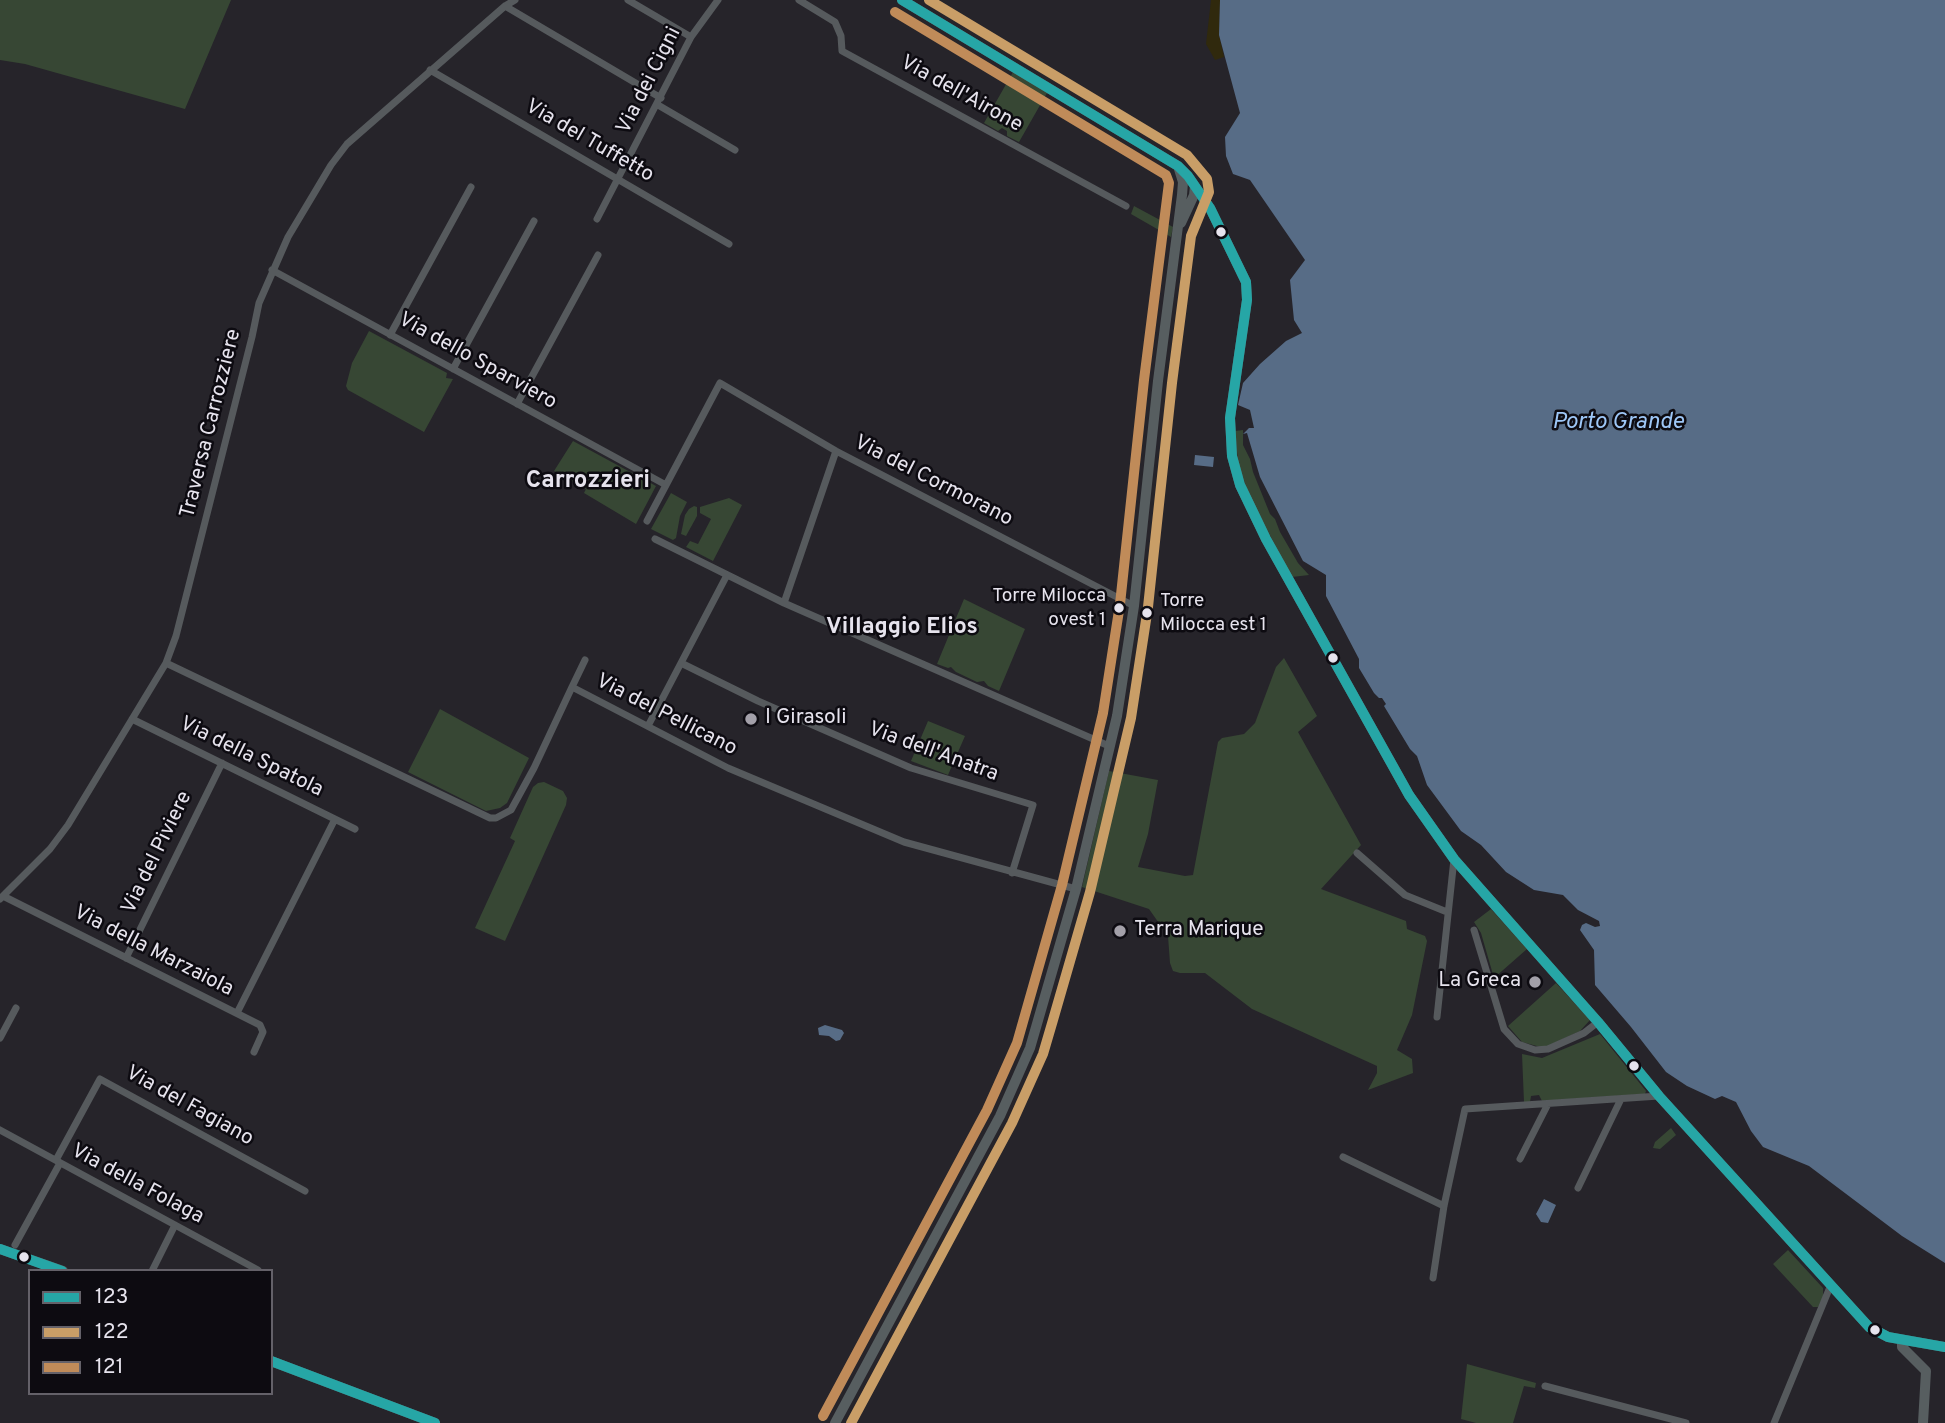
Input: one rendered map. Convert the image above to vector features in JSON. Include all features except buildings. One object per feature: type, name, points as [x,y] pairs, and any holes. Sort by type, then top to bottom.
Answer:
[{"type":"street","name":"Traversa Carrozziere","points":[[2,897],[50,849],[68,825],[166,663],[176,636],[249,350],[258,303],[281,250],[307,204],[347,144],[430,70],[515,0]]},
{"type":"street","points":[[628,0],[691,37]]},
{"type":"street","name":"Via dei Cigni","points":[[597,219],[691,37],[718,0]]},
{"type":"street","name":"Via dell'Airone","points":[[799,0],[835,22],[839,27],[842,51],[1126,206]]},
{"type":"street","points":[[902,0],[1178,166],[1195,186],[1210,208],[1243,272],[1247,290],[1230,418],[1232,456],[1240,485],[1266,539],[1409,795],[1454,859],[1598,1022],[1659,1096],[1830,1287],[1869,1327],[1888,1337],[1945,1347]]},
{"type":"street","points":[[505,6],[735,150]]},
{"type":"street","name":"Via del Tuffetto","points":[[430,70],[729,244]]},
{"type":"street","points":[[835,1423],[1000,1116],[1030,1048],[1076,889],[1110,746],[1134,606],[1160,355],[1182,195],[1178,166]]},
{"type":"street","points":[[1182,195],[1190,186],[1195,186]]},
{"type":"street","points":[[1177,232],[1194,195],[1195,186]]},
{"type":"street","points":[[390,335],[471,187]]},
{"type":"street","points":[[1185,215],[1198,206],[1210,208]]},
{"type":"street","points":[[453,369],[534,221]]},
{"type":"street","points":[[517,404],[598,255]]},
{"type":"street","name":"Via dello Sparviero","points":[[272,270],[666,485]]},
{"type":"street","name":"Via del Cormorano","points":[[666,485],[720,383],[836,451],[1134,606]]},
{"type":"street","points":[[783,603],[836,451]]},
{"type":"street","points":[[647,521],[666,485]]},
{"type":"street","points":[[655,539],[783,603],[1110,746]]},
{"type":"street","points":[[648,726],[726,575]]},
{"type":"street","points":[[572,687],[585,660]]},
{"type":"street","name":"Via del Pellicano","points":[[166,663],[490,818],[496,818],[510,810],[534,768],[572,687],[729,768],[904,842],[1076,889]]},
{"type":"street","name":"Via dell'Anatra","points":[[681,663],[758,701],[912,768],[1034,805],[1012,873]]},
{"type":"street","name":"Via della Spatola","points":[[132,719],[355,829]]},
{"type":"street","name":"Via del Piviere","points":[[126,958],[222,764]]},
{"type":"street","points":[[237,1013],[335,819]]},
{"type":"street","points":[[1357,853],[1405,895],[1447,912]]},
{"type":"street","points":[[1437,1017],[1454,859]]},
{"type":"street","name":"Via della Marzaiola","points":[[2,897],[260,1025],[263,1032],[254,1052]]},
{"type":"street","points":[[1474,930],[1504,1029],[1518,1044],[1535,1050],[1549,1049],[1584,1033],[1598,1022]]},
{"type":"street","points":[[0,1038],[16,1008]]},
{"type":"street","name":"Via del Fagiano","points":[[15,1245],[100,1079],[305,1191]]},
{"type":"street","points":[[1465,1109],[1659,1096]]},
{"type":"street","points":[[1433,1278],[1444,1206],[1466,1099]]},
{"type":"street","points":[[1578,1188],[1620,1100]]},
{"type":"street","points":[[1520,1159],[1548,1104]]},
{"type":"street","name":"Via della Folaga","points":[[0,1130],[256,1269]]},
{"type":"street","points":[[1343,1157],[1444,1206]]},
{"type":"street","points":[[152,1269],[175,1225]]},
{"type":"street","points":[[0,1249],[57,1269]]},
{"type":"street","points":[[1773,1423],[1830,1287]]},
{"type":"street","points":[[1902,1340],[1902,1347],[1926,1371],[1923,1423]]},
{"type":"street","points":[[273,1362],[435,1423]]},
{"type":"street","points":[[1545,1386],[1686,1423]]},
{"type":"green space","points":[[0,0],[231,0],[185,109],[25,64],[0,60]]},
{"type":"green space","points":[[1013,72],[1047,93],[1019,142],[1007,136],[1007,131],[1002,128],[998,131],[984,123]]},
{"type":"green space","points":[[1134,206],[1173,227],[1171,237],[1131,214]]},
{"type":"green space","points":[[369,331],[447,373],[446,378],[453,379],[424,432],[348,390],[346,386],[352,363]]},
{"type":"green space","points":[[1243,430],[1243,445],[1270,514],[1298,563],[1309,575],[1292,577],[1249,496],[1238,462],[1235,431]]},
{"type":"green space","points":[[573,441],[656,486],[636,524],[584,493],[586,489],[554,471]]},
{"type":"green space","points":[[671,493],[687,502],[680,516],[676,538],[673,540],[651,529]]},
{"type":"green space","points":[[729,498],[742,505],[713,561],[686,547],[690,541],[698,544],[711,519],[700,513],[700,507]]},
{"type":"green space","points":[[694,506],[697,507],[697,516],[686,536],[681,534],[685,515]]},
{"type":"green space","points":[[964,599],[1025,629],[999,691],[984,681],[977,682],[951,667],[937,664]]},
{"type":"green space","points":[[1284,658],[1317,716],[1298,732],[1361,845],[1321,889],[1406,921],[1407,929],[1425,936],[1427,941],[1412,1015],[1397,1050],[1412,1059],[1413,1073],[1368,1090],[1377,1073],[1377,1066],[1252,1009],[1205,973],[1173,971],[1168,936],[1149,909],[1082,887],[1109,771],[1158,780],[1148,834],[1138,867],[1185,876],[1193,875],[1218,742],[1222,738],[1244,734],[1255,723],[1276,667]]},
{"type":"green space","points":[[440,709],[529,758],[507,803],[500,808],[486,811],[408,772]]},
{"type":"green space","points":[[928,721],[965,736],[948,775],[911,761]]},
{"type":"green space","points":[[544,782],[563,791],[567,798],[566,805],[505,941],[475,928],[515,841],[510,838],[533,787]]},
{"type":"green space","points":[[1491,909],[1527,949],[1494,978],[1481,933],[1474,922]]},
{"type":"green space","points":[[1556,983],[1590,1020],[1580,1031],[1544,1048],[1522,1042],[1508,1026]]},
{"type":"green space","points":[[1600,1034],[1646,1091],[1645,1094],[1542,1101],[1539,1095],[1531,1096],[1530,1102],[1524,1102],[1522,1054],[1542,1058]]},
{"type":"green space","points":[[1671,1128],[1676,1135],[1660,1149],[1653,1148],[1655,1142]]},
{"type":"green space","points":[[1788,1250],[1823,1288],[1823,1297],[1818,1307],[1813,1307],[1773,1264]]},
{"type":"green space","points":[[1467,1364],[1536,1383],[1535,1388],[1524,1386],[1513,1423],[1476,1423],[1461,1419]]},
{"type":"sand","points":[[1211,0],[1220,0],[1219,35],[1224,57],[1215,60],[1206,44]]},
{"type":"water","name":"Porto Grande","points":[[1220,0],[1945,0],[1945,1263],[1902,1236],[1809,1166],[1763,1147],[1736,1102],[1722,1096],[1715,1099],[1687,1086],[1666,1072],[1595,985],[1594,950],[1580,930],[1586,923],[1600,926],[1599,921],[1578,910],[1563,895],[1534,890],[1506,872],[1481,845],[1461,831],[1427,785],[1417,756],[1384,706],[1386,704],[1374,693],[1359,668],[1359,659],[1326,596],[1326,575],[1303,561],[1260,477],[1247,433],[1243,434],[1249,428],[1254,428],[1250,410],[1238,405],[1243,383],[1286,341],[1302,333],[1294,320],[1290,280],[1305,260],[1250,180],[1233,174],[1226,156],[1225,137],[1240,113],[1219,35]]},
{"type":"water","points":[[1195,455],[1214,457],[1213,467],[1194,465]]},
{"type":"water","points":[[825,1025],[842,1030],[844,1033],[840,1040],[819,1035],[818,1028]]},
{"type":"water","points":[[1544,1199],[1556,1205],[1548,1223],[1541,1222],[1536,1214]]},
{"type":"transit line","name":"123","points":[[902,0],[1178,166],[1188,176],[1210,208],[1246,282],[1247,300],[1230,418],[1232,456],[1240,485],[1266,539],[1409,795],[1454,859],[1598,1022],[1659,1096],[1869,1327],[1888,1337],[1945,1347]]},
{"type":"transit line","name":"122","points":[[851,1423],[1012,1123],[1043,1054],[1053,1020],[1090,892],[1131,718],[1148,607],[1191,236],[1209,192],[1207,179],[1187,155],[929,0]]},
{"type":"transit line","name":"121","points":[[823,1416],[987,1110],[1017,1043],[1062,885],[1103,713],[1120,604],[1169,183],[1166,175],[895,12]]},
{"type":"transit line","name":"123","points":[[0,1249],[56,1269]]},
{"type":"transit line","name":"123","points":[[273,1362],[435,1423]]},
{"type":"place","name":"Torre Milocca ovest 1","points":[[1119,608]]},
{"type":"place","name":"Torre Milocca est 1","points":[[1147,613]]},
{"type":"place","name":"I Girasoli","points":[[751,719]]},
{"type":"place","name":"Terra Marique","points":[[1120,931]]},
{"type":"place","name":"La Greca","points":[[1535,982]]},
{"type":"district","name":"Carrozzieri","points":[[588,482]]},
{"type":"district","name":"Villaggio Elios","points":[[902,628]]}]
